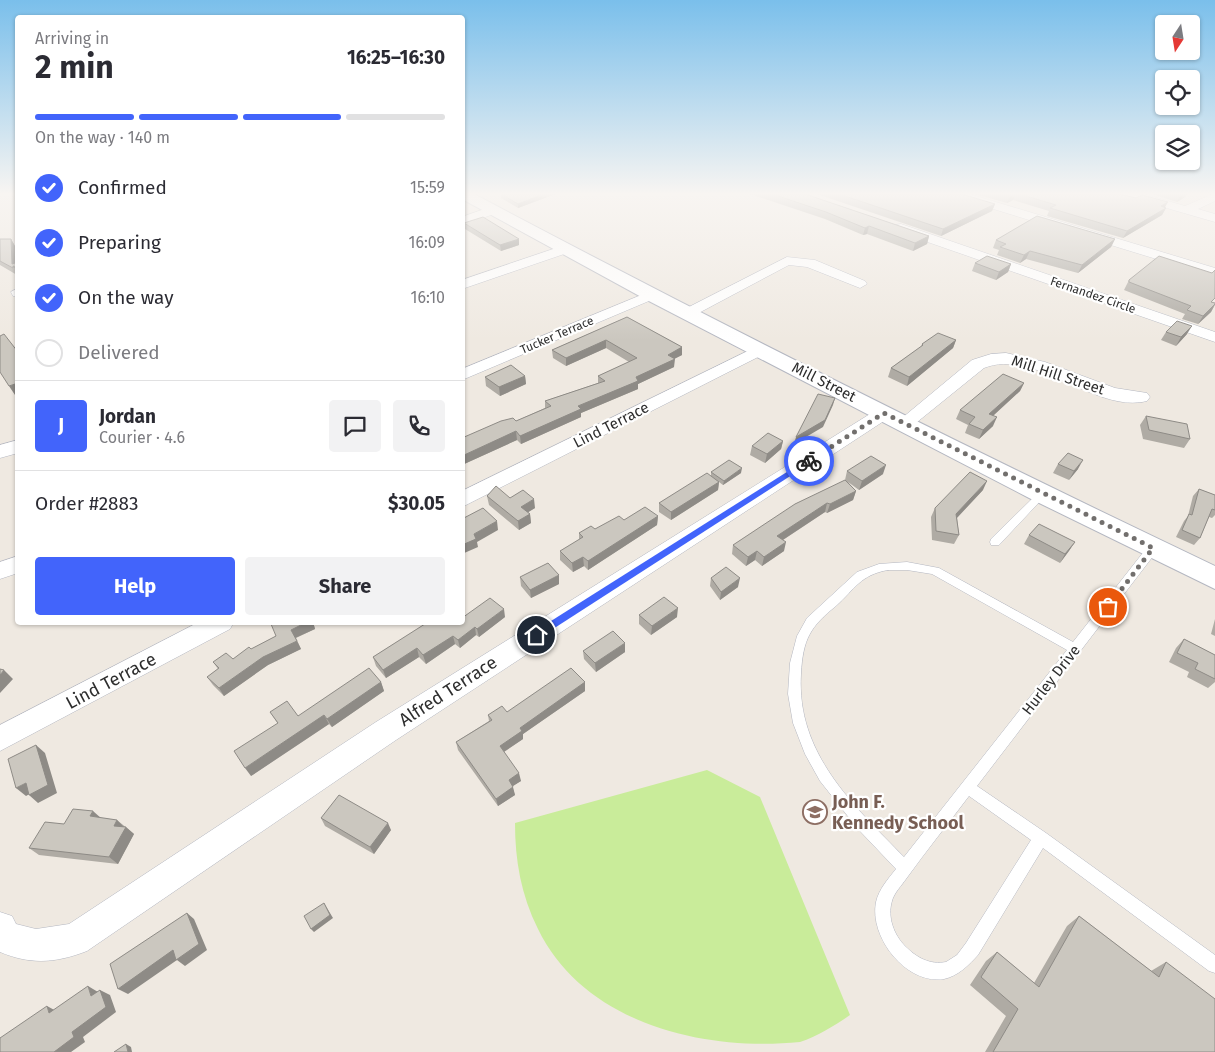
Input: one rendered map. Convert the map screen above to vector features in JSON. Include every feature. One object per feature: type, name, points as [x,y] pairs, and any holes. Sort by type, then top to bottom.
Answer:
[{"type":"street","name":"Mill Street","points":[[552,242],[651,295],[1042,494],[1215,578]]},
{"type":"street","name":"Fernandez Circle","points":[[943,242],[1215,337]]},
{"type":"street","points":[[1116,242],[1215,273]]},
{"type":"street","points":[[465,284],[565,249]]},
{"type":"street","points":[[688,313],[787,261],[810,264],[860,284]]},
{"type":"street","name":"Tucker Terrace","points":[[465,374],[651,295]]},
{"type":"street","name":"Lind Terrace","points":[[465,498],[760,350]]},
{"type":"street","name":"Mill Hill Street","points":[[895,418],[978,364],[991,359],[1017,359],[1099,389],[1141,398]]},
{"type":"street","name":"Alfred Terrace","points":[[0,928],[6,938],[36,946],[75,939],[386,731],[895,418]]},
{"type":"street","points":[[0,452],[15,447]]},
{"type":"street","points":[[0,571],[15,565]]},
{"type":"street","name":"Lind Terrace","points":[[0,738],[216,625]]},
{"type":"lane","points":[[994,542],[1042,494]]},
{"type":"lane","name":"Hurley Drive","points":[[1040,838],[972,950],[959,964],[942,971],[926,970],[905,958],[890,940],[883,920],[884,900],[905,868],[1153,548]]},
{"type":"lane","points":[[905,868],[852,813],[822,772],[802,736],[792,685],[800,643],[810,622],[861,575],[884,566],[912,566],[935,571],[1076,649]]},
{"type":"lane","points":[[968,788],[1215,965]]},
{"type":"green space","points":[[707,770],[760,797],[850,1015],[826,1030],[800,1042],[762,1044],[724,1042],[685,1035],[649,1024],[615,1008],[584,987],[558,961],[538,929],[527,903],[518,864],[515,823]]},
{"type":"building","points":[[0,242],[11,242],[12,264],[15,263],[15,267],[13,266],[13,268],[0,261]]},
{"type":"building","points":[[495,242],[509,242],[500,245]]},
{"type":"building","points":[[1001,242],[1111,242],[1082,265],[1030,251],[1024,255],[1000,247],[1006,244]]},
{"type":"building","points":[[987,256],[1011,264],[999,272],[975,263]]},
{"type":"building","points":[[1159,256],[1212,273],[1215,270],[1215,298],[1211,302],[1215,304],[1203,316],[1187,310],[1191,306],[1129,282],[1129,280]]},
{"type":"building","points":[[627,317],[682,347],[668,355],[675,359],[636,377],[638,381],[578,406],[581,409],[520,436],[516,431],[465,455],[465,437],[501,421],[513,418],[516,421],[551,406],[545,401],[605,381],[598,376],[637,358],[606,340],[566,358],[552,350]]},
{"type":"building","points":[[1177,321],[1192,326],[1181,337],[1166,332]]},
{"type":"building","points":[[938,333],[956,340],[909,377],[891,368],[922,344]]},
{"type":"building","points":[[4,334],[15,348],[15,384],[9,386],[0,372],[0,336]]},
{"type":"building","points":[[511,365],[525,376],[499,387],[485,377]]},
{"type":"building","points":[[1003,374],[1024,383],[989,414],[997,417],[983,430],[969,424],[975,417],[960,410]]},
{"type":"building","points":[[818,394],[835,398],[825,420],[796,437]]},
{"type":"building","points":[[1146,416],[1187,424],[1190,439],[1149,430]]},
{"type":"building","points":[[768,433],[783,441],[767,454],[752,446]]},
{"type":"building","points":[[1068,453],[1083,460],[1074,471],[1058,464]]},
{"type":"building","points":[[871,456],[886,465],[862,481],[847,471]]},
{"type":"building","points":[[729,460],[742,468],[724,481],[711,472]]},
{"type":"building","points":[[970,472],[987,481],[956,514],[959,535],[936,531],[935,508]]},
{"type":"building","points":[[707,473],[719,482],[671,512],[659,503]]},
{"type":"building","points":[[845,480],[856,491],[830,504],[827,503],[777,536],[786,542],[764,557],[757,551],[748,557],[733,545],[795,504]]},
{"type":"building","points":[[496,486],[510,498],[523,490],[534,499],[521,507],[530,514],[518,521],[487,496]]},
{"type":"building","points":[[1199,489],[1215,495],[1215,510],[1212,509],[1200,538],[1182,530],[1189,514],[1192,515]]},
{"type":"building","points":[[645,507],[658,516],[588,561],[583,557],[572,563],[560,551],[583,537],[579,533],[591,526],[595,529],[619,516],[624,520]]},
{"type":"building","points":[[483,508],[497,521],[474,534],[476,539],[465,544],[465,517]]},
{"type":"building","points":[[1039,524],[1075,542],[1065,554],[1029,535]]},
{"type":"building","points":[[548,563],[559,575],[530,590],[520,577]]},
{"type":"building","points":[[726,567],[740,578],[721,592],[711,578]]},
{"type":"building","points":[[664,597],[678,608],[652,626],[639,615]]},
{"type":"building","points":[[490,598],[504,609],[458,640],[453,636],[423,655],[417,648],[383,670],[373,657],[423,625],[465,625],[465,616]]},
{"type":"building","points":[[271,625],[301,625],[291,630],[297,641],[263,657],[219,688],[207,677],[219,668],[213,662],[226,653],[233,659],[249,647],[251,649],[276,636]]},
{"type":"building","points":[[613,631],[625,643],[595,663],[583,651]]},
{"type":"building","points":[[1184,639],[1215,655],[1215,679],[1195,669],[1198,663],[1177,653]]},
{"type":"building","points":[[369,668],[381,682],[327,719],[324,715],[245,768],[234,751],[278,723],[270,712],[287,701],[298,716]]},
{"type":"building","points":[[571,668],[585,682],[520,728],[522,731],[500,746],[519,773],[509,780],[513,787],[496,799],[456,742],[492,720],[488,715],[502,706],[507,712]]},
{"type":"building","points":[[36,745],[48,785],[29,795],[26,783],[16,788],[8,759]]},
{"type":"building","points":[[339,795],[388,823],[370,847],[321,818]]},
{"type":"building","points":[[73,809],[93,811],[90,816],[117,820],[114,826],[126,827],[109,857],[29,848],[45,822],[64,824]]},
{"type":"building","points":[[324,903],[330,915],[311,929],[304,916]]},
{"type":"building","points":[[187,913],[199,944],[176,960],[173,950],[118,989],[110,964]]},
{"type":"building","points":[[1079,916],[1159,977],[1166,962],[1215,999],[1215,1052],[993,1052],[1018,1009],[981,977],[997,952],[1039,987]]},
{"type":"building","points":[[88,986],[91,996],[100,990],[106,1007],[72,1032],[74,1037],[54,1052],[0,1052],[0,1038],[47,1006],[49,1013]]},
{"type":"building","points":[[126,1044],[128,1052],[114,1052]]},
{"type":"way so far","points":[[809,461],[884,413],[1042,494],[1153,548],[1108,607]]},
{"type":"place","name":"John F. Kennedy School","points":[[815,812]]},
{"type":"route","points":[[536,635],[809,461]]}]
